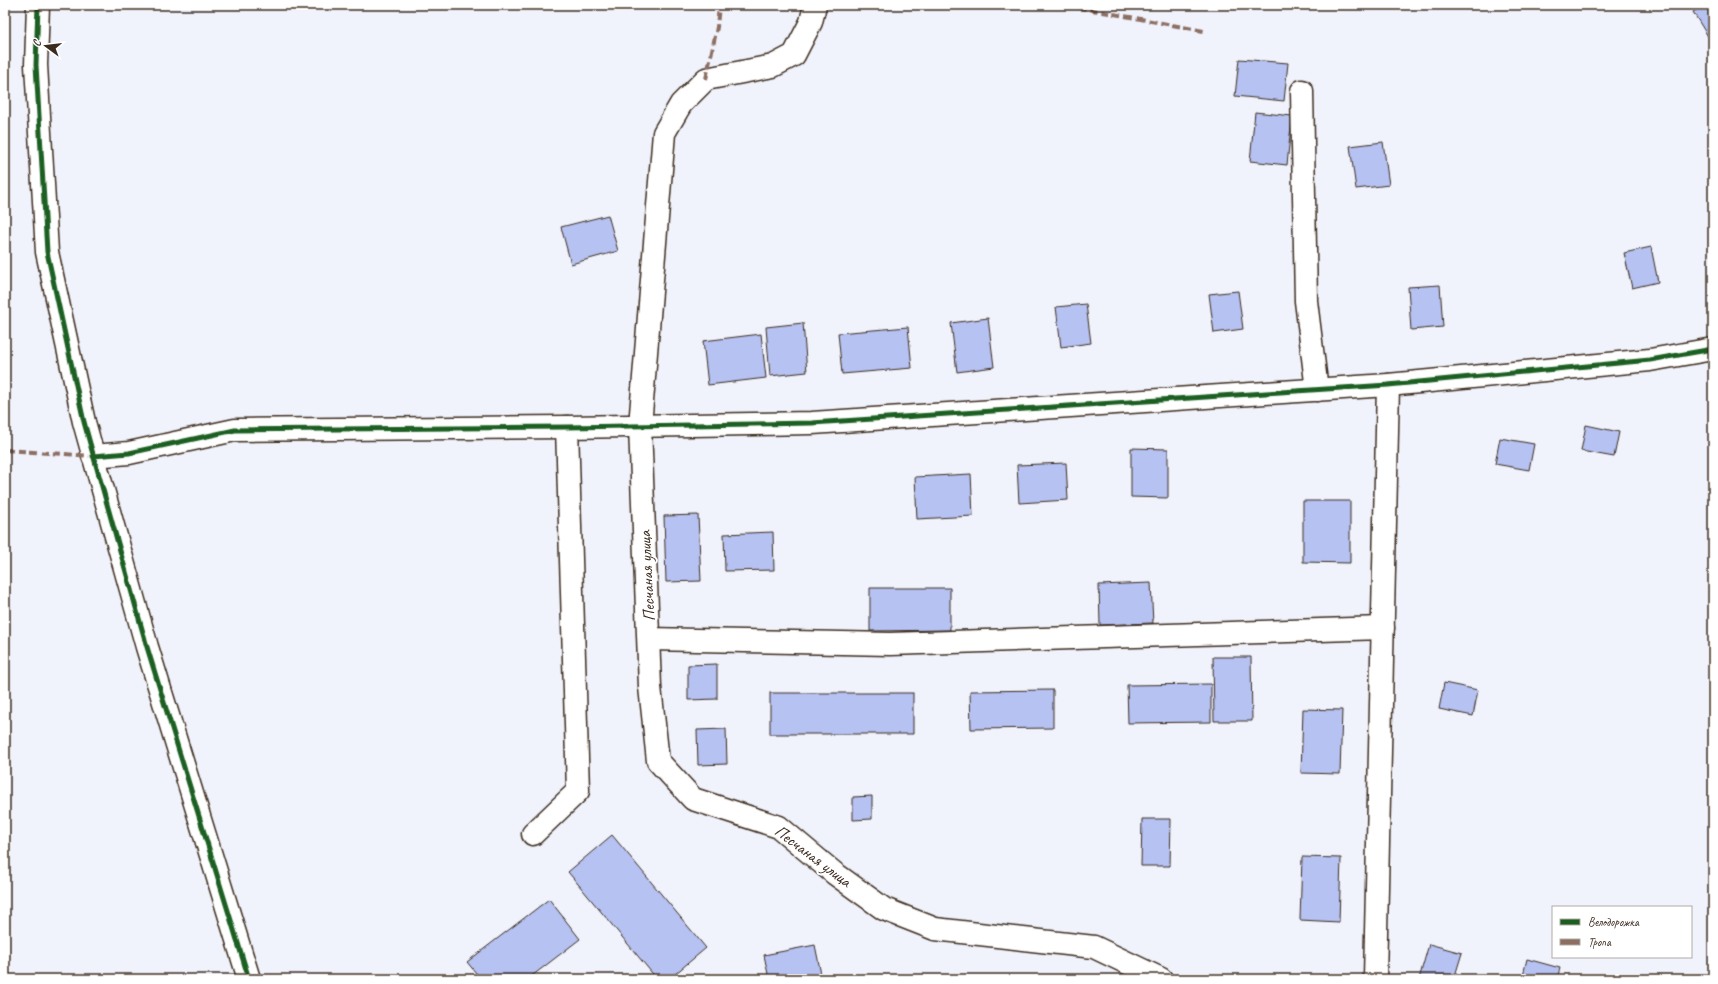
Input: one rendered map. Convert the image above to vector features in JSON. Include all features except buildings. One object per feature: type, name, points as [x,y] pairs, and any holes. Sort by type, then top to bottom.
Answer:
[{"type":"street","points":[[38,5],[36,65],[47,252],[84,422],[93,456],[147,647],[249,979]]},
{"type":"street","name":"Песчаная улица","points":[[815,5],[811,22],[794,55],[772,66],[706,80],[681,104],[664,133],[640,426],[650,687],[658,761],[694,799],[779,827],[884,910],[935,929],[1094,947],[1161,979]]},
{"type":"street","points":[[1302,91],[1306,301],[1317,390]]},
{"type":"street","points":[[93,456],[129,453],[235,430],[812,423],[1388,385],[1650,360],[1713,349]]},
{"type":"street","points":[[1376,979],[1388,385]]},
{"type":"street","points":[[533,834],[578,791],[567,427]]},
{"type":"street","points":[[649,638],[890,644],[1383,628]]},
{"type":"marked path","points":[[706,79],[717,27],[719,5]]},
{"type":"marked path","points":[[1066,5],[1204,31]]},
{"type":"marked path","points":[[5,450],[93,456]]},
{"type":"cycle path","points":[[38,5],[36,65],[47,252],[84,422],[147,647],[249,979]]},
{"type":"cycle path","points":[[93,456],[129,453],[235,430],[812,423],[1388,385],[1650,360],[1713,349]]}]
